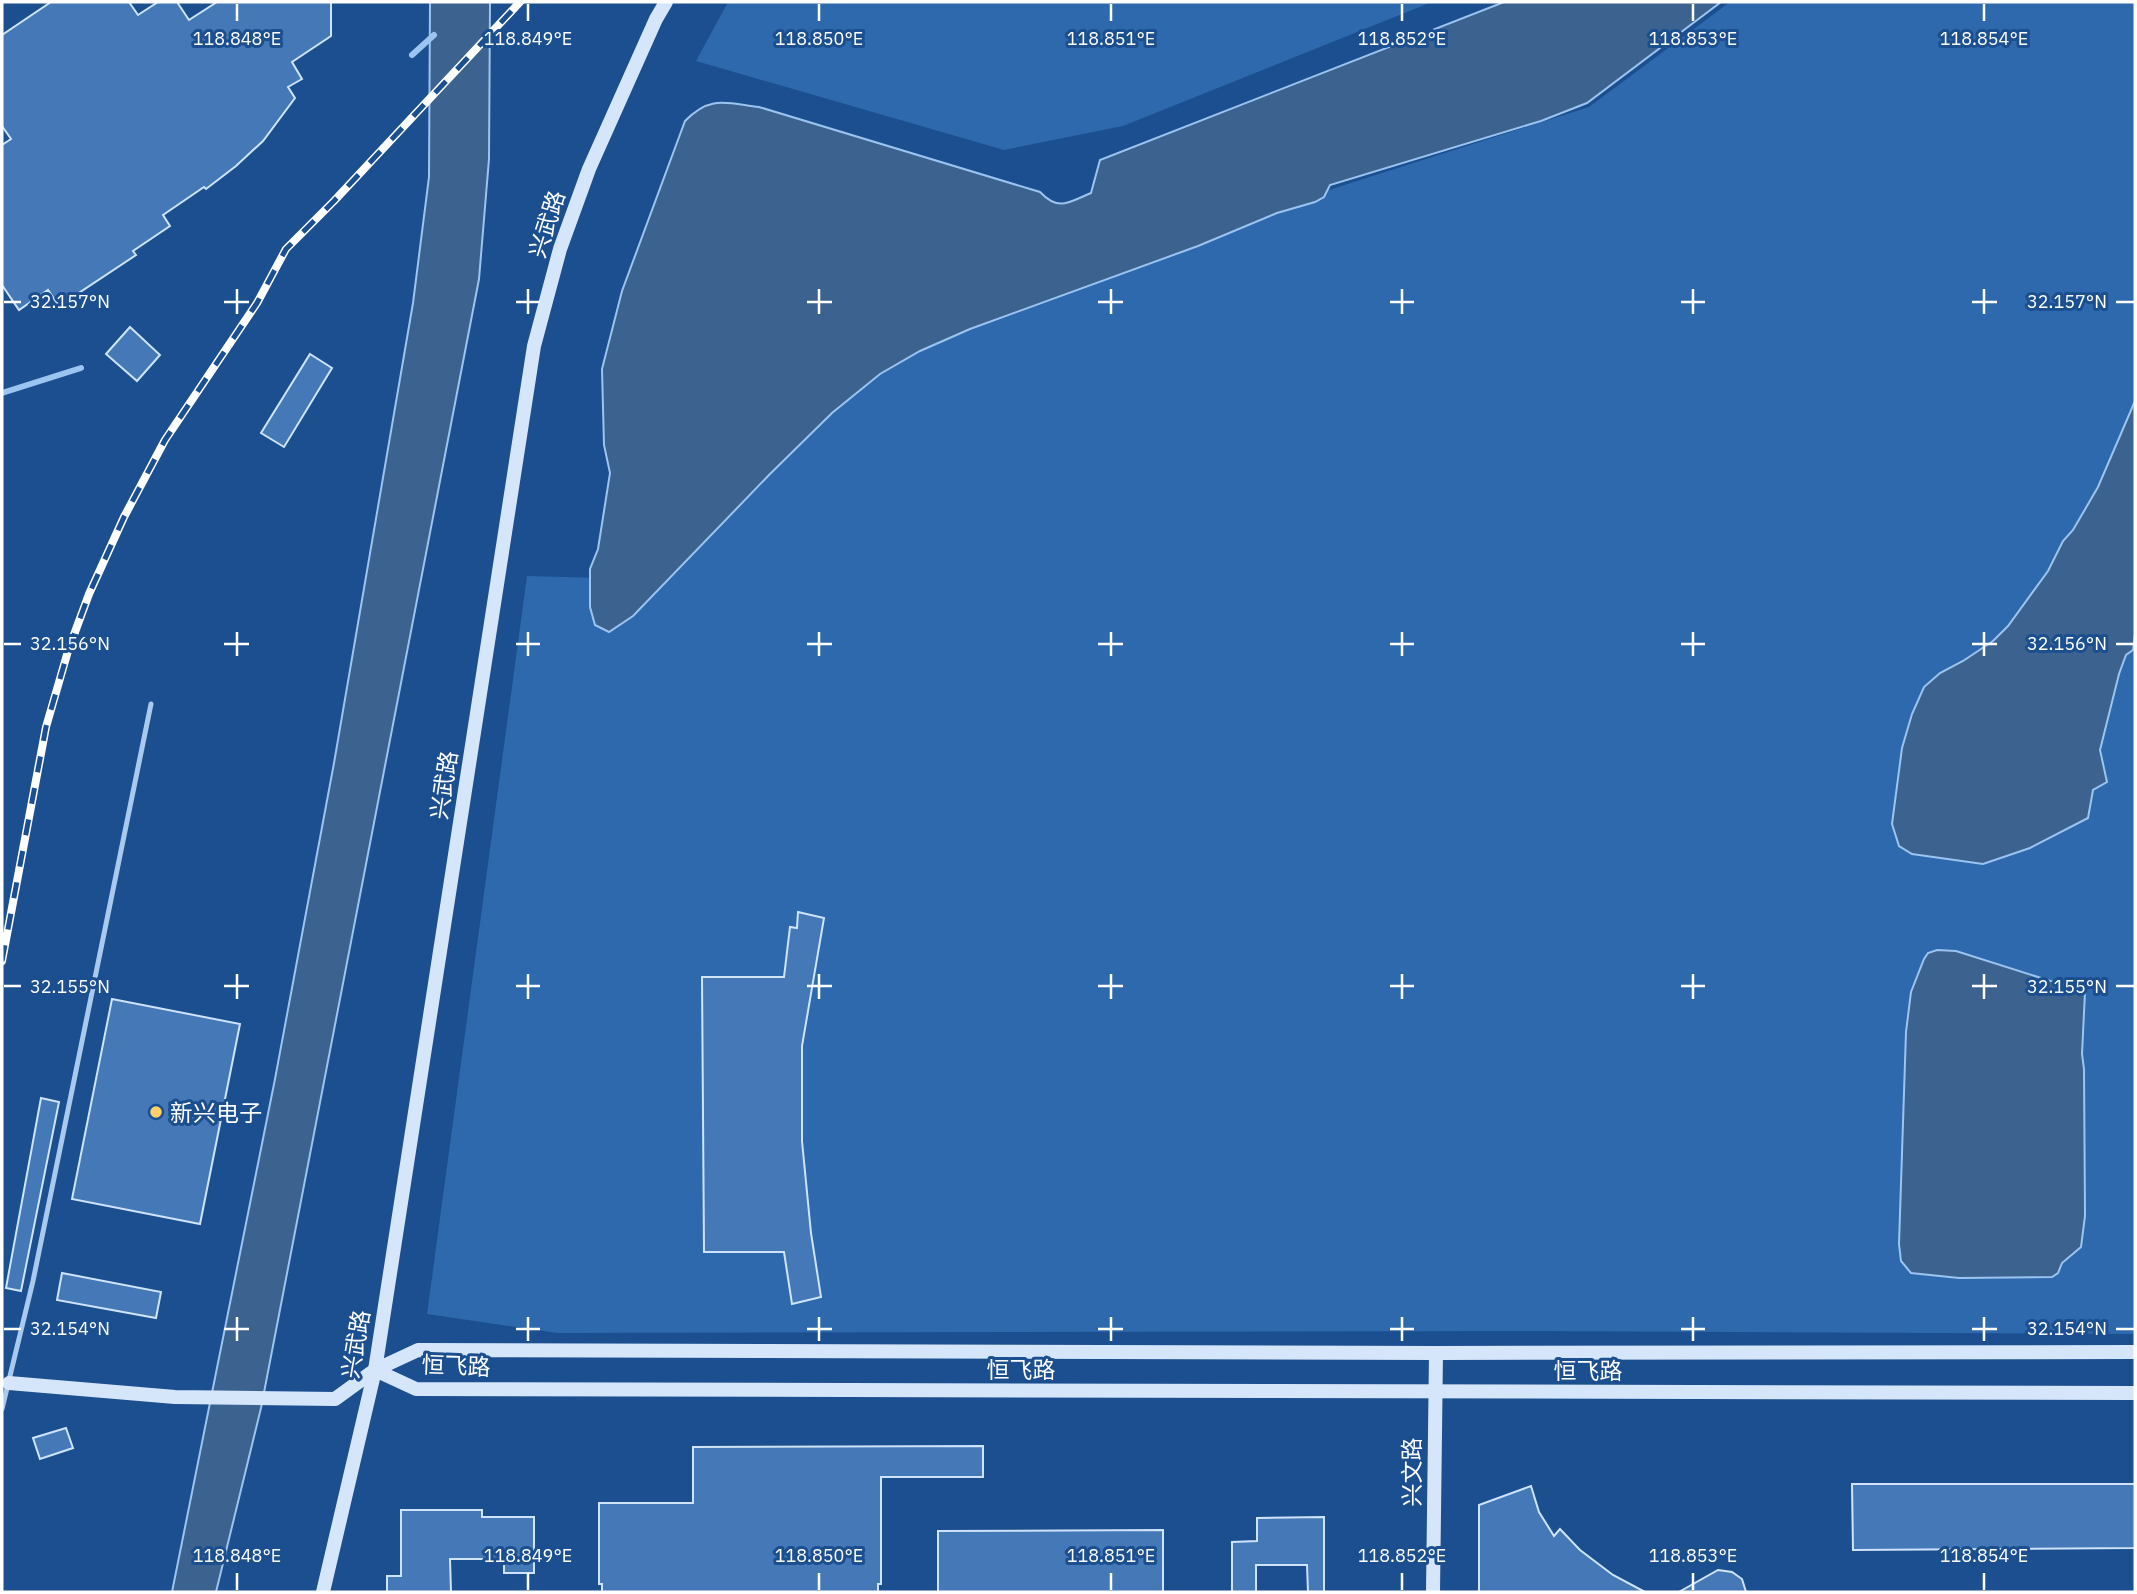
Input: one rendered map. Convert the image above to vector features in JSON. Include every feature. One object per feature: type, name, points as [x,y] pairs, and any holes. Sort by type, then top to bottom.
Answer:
[{"type":"main road","name":"兴武路","points":[[323,1592],[374,1370],[534,345],[560,249],[589,169],[666,2]]},
{"type":"main road","name":"恒飞路","points":[[374,1370],[418,1350],[2135,1352]]},
{"type":"main road","name":"兴文路","points":[[1433,1592],[1436,1353]]},
{"type":"main road","name":"恒飞路","points":[[374,1370],[416,1390],[2135,1393]]},
{"type":"main road","points":[[9,1383],[175,1397],[335,1399],[374,1370]]},
{"type":"lane","points":[[2,1409],[33,1281],[151,704]]},
{"type":"shaded area","points":[[430,2],[490,2],[489,159],[479,279],[261,1408],[216,1592],[172,1592],[275,1079],[334,763],[413,303],[429,177]]},
{"type":"shaded area","points":[[728,2],[1432,2],[1123,126],[1004,150],[696,61]]},
{"type":"shaded area","points":[[1504,2],[1721,2],[1587,103],[1541,121],[1330,185],[1324,197],[1315,202],[1277,213],[1198,246],[970,329],[920,351],[880,374],[832,413],[633,616],[609,632],[595,625],[590,607],[590,569],[598,549],[610,473],[604,445],[602,369],[622,291],[685,121],[702,107],[728,103],[759,107],[1040,192],[1053,202],[1064,203],[1091,193],[1100,160]]},
{"type":"shaded area","points":[[1730,2],[2135,2],[2135,1334],[1531,1331],[557,1333],[427,1314],[527,576],[637,579],[801,405],[972,304],[1589,107]]},
{"type":"shaded area","points":[[2135,401],[2135,633],[2133,650],[2126,655],[2119,674],[2100,750],[2107,782],[2093,790],[2088,818],[2030,848],[1983,864],[1912,854],[1899,846],[1892,824],[1902,748],[1912,714],[1924,687],[1940,673],[1993,641],[2008,626],[2048,571],[2063,541],[2073,530],[2098,487]]},
{"type":"shaded area","points":[[1937,950],[1956,951],[2085,992],[2082,1054],[2085,1216],[2081,1247],[2062,1263],[2058,1273],[2052,1277],[1959,1278],[1911,1273],[1901,1261],[1899,1244],[1906,1032],[1911,992],[1924,959],[1928,953]]},
{"type":"building","points":[[51,2],[129,2],[138,15],[158,2],[177,2],[189,20],[217,2],[331,2],[331,36],[292,62],[302,79],[288,87],[295,98],[263,141],[206,189],[204,187],[163,215],[170,226],[133,251],[136,255],[59,306],[48,290],[19,310],[2,285],[2,145],[11,139],[2,126],[2,35]]},
{"type":"building","points":[[130,327],[160,355],[137,381],[106,354]]},
{"type":"building","points":[[310,354],[332,368],[284,447],[261,433]]},
{"type":"building","points":[[798,912],[824,918],[802,1046],[802,1141],[811,1233],[821,1297],[792,1304],[784,1252],[704,1252],[702,977],[784,977],[790,927],[797,928]]},
{"type":"building","name":"新兴电子","points":[[112,999],[240,1024],[200,1224],[72,1199]]},
{"type":"building","points":[[41,1098],[59,1102],[21,1291],[6,1288]]},
{"type":"building","points":[[62,1273],[161,1292],[156,1318],[57,1300]]},
{"type":"building","points":[[66,1428],[73,1448],[40,1459],[33,1438]]},
{"type":"building","points":[[983,1446],[983,1477],[881,1477],[881,1584],[878,1584],[878,1592],[602,1592],[602,1584],[599,1584],[599,1503],[693,1503],[693,1447]]},
{"type":"building","points":[[1852,1484],[2135,1484],[2135,1548],[1853,1550]]},
{"type":"building","points":[[1531,1486],[1539,1512],[1554,1536],[1560,1529],[1580,1550],[1613,1575],[1645,1592],[1479,1592],[1479,1505]]},
{"type":"building","points":[[401,1510],[482,1510],[482,1517],[534,1517],[534,1573],[504,1573],[504,1559],[450,1559],[451,1592],[387,1592],[387,1576],[401,1576]]},
{"type":"building","points":[[1324,1517],[1324,1592],[1308,1592],[1307,1565],[1256,1565],[1256,1592],[1232,1592],[1232,1542],[1257,1541],[1257,1518]]},
{"type":"building","points":[[1163,1530],[1163,1592],[938,1592],[938,1531]]},
{"type":"building","points":[[1718,1570],[1732,1572],[1742,1579],[1746,1592],[1679,1592]]},
{"type":"waterway","points":[[412,55],[434,35]]},
{"type":"waterway","points":[[2,393],[81,368]]},
{"type":"railway","points":[[2,961],[46,727],[68,651],[89,594],[124,517],[165,440],[257,303],[286,249],[520,2]]},
{"type":"place","name":"新兴电子","points":[[156,1112]]}]
